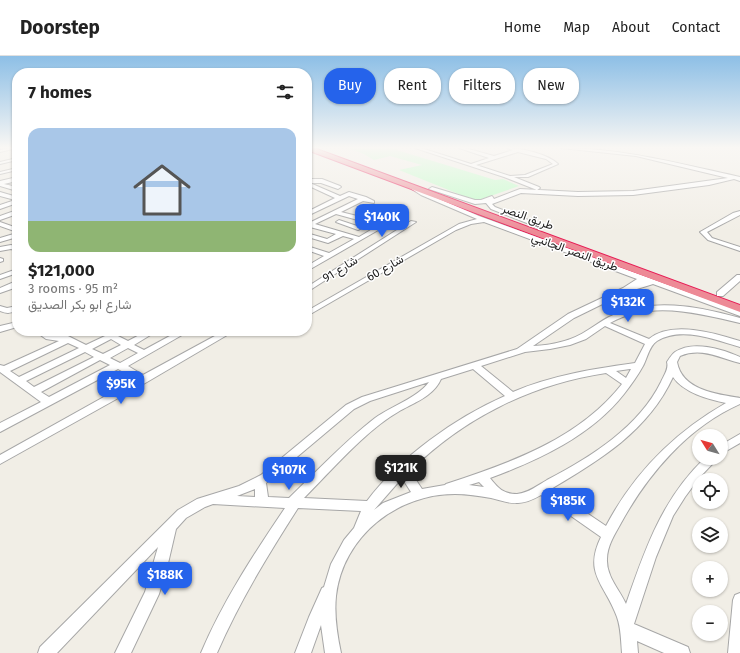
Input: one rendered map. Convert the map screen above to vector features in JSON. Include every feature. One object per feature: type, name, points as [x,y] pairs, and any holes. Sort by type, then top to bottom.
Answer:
[{"type":"highway","name":"طريق النصر","points":[[383,176],[593,256],[740,309]]},
{"type":"highway","name":"طريق النصر","points":[[391,176],[740,301]]},
{"type":"street","points":[[4,176],[10,180]]},
{"type":"street","points":[[506,176],[523,186],[539,190],[578,194],[633,193],[728,177]]},
{"type":"street","points":[[506,176],[526,176],[523,186],[515,192],[489,202],[488,204],[493,208],[534,224],[539,228]]},
{"type":"street","points":[[723,176],[740,180]]},
{"type":"street","points":[[0,184],[10,180]]},
{"type":"street","points":[[312,182],[324,182],[338,187]]},
{"type":"street","points":[[0,184],[10,187]]},
{"type":"street","points":[[312,184],[340,198]]},
{"type":"street","points":[[432,190],[480,202],[523,186]]},
{"type":"street","name":"طريق النصر الجانبي","points":[[411,187],[423,194],[488,221],[593,256],[640,280],[659,283],[740,314]]},
{"type":"street","points":[[0,194],[12,198]]},
{"type":"street","points":[[312,211],[351,194],[372,202]]},
{"type":"street","points":[[312,224],[364,198]]},
{"type":"street","points":[[0,207],[12,202]]},
{"type":"street","points":[[0,207],[8,211]]},
{"type":"street","points":[[0,213],[12,210]]},
{"type":"street","points":[[312,265],[384,225],[336,212]]},
{"type":"street","name":"شارع 60","points":[[312,306],[446,232],[467,219],[469,217],[467,212]]},
{"type":"street","points":[[740,213],[735,214],[703,232],[703,234],[710,239],[740,249]]},
{"type":"street","points":[[0,218],[12,214]]},
{"type":"street","points":[[312,214],[325,218]]},
{"type":"street","points":[[326,229],[342,221],[358,228],[371,221]]},
{"type":"street","name":"شارع 60","points":[[446,232],[472,222],[488,221]]},
{"type":"street","name":"شارع 91","points":[[312,287],[413,222]]},
{"type":"street","points":[[0,224],[12,232]]},
{"type":"street","points":[[312,226],[360,239]]},
{"type":"street","points":[[0,231],[12,233]]},
{"type":"street","points":[[312,236],[328,241],[342,234]]},
{"type":"street","points":[[0,240],[12,236]]},
{"type":"street","points":[[0,249],[12,247]]},
{"type":"street","points":[[312,252],[330,256]]},
{"type":"street","points":[[0,276],[12,271]]},
{"type":"street","name":"شارع 60","points":[[312,311],[377,271]]},
{"type":"street","points":[[720,294],[740,277]]},
{"type":"street","points":[[525,349],[572,316],[626,290],[640,280],[659,283]]},
{"type":"street","points":[[0,291],[12,286]]},
{"type":"street","points":[[8,288],[12,290]]},
{"type":"street","points":[[0,308],[7,311],[12,310]]},
{"type":"street","points":[[46,653],[170,525],[190,509],[208,500],[243,489],[260,481],[272,473],[345,411],[356,404],[438,376],[525,349],[545,348],[585,336],[604,323],[618,316],[632,312],[669,309],[702,312],[740,321]]},
{"type":"street","points":[[604,323],[650,342]]},
{"type":"street","points":[[0,330],[12,326]]},
{"type":"street","points":[[303,653],[316,617],[344,550],[367,522],[386,508],[419,494],[442,490],[482,477],[533,457],[567,438],[606,407],[628,383],[650,342],[664,336],[684,333],[709,335],[740,344]]},
{"type":"street","points":[[48,336],[58,338],[66,336]]},
{"type":"street","points":[[49,402],[2,369],[68,336]]},
{"type":"street","points":[[71,336],[85,348],[101,358],[144,380]]},
{"type":"street","points":[[19,381],[111,336],[144,353]]},
{"type":"street","points":[[34,391],[144,336]]},
{"type":"street","points":[[0,428],[175,336]]},
{"type":"street","points":[[0,460],[221,336]]},
{"type":"street","points":[[442,490],[467,490],[510,498],[522,498],[590,461],[628,432],[657,398],[672,369],[672,359],[677,354],[685,351],[708,350],[738,356]]},
{"type":"street","points":[[474,365],[512,396]]},
{"type":"street","points":[[359,530],[361,521],[369,506],[402,470],[452,429],[480,412],[512,396],[567,378],[638,366]]},
{"type":"street","points":[[672,369],[682,381],[700,392],[715,398],[739,401]]},
{"type":"street","points":[[608,370],[628,383]]},
{"type":"street","points":[[209,653],[227,613],[244,583],[294,503],[361,437],[393,411],[428,390],[435,384],[438,376]]},
{"type":"street","points":[[630,653],[627,627],[622,610],[601,570],[600,552],[632,493],[647,472],[667,450],[694,427],[739,401]]},
{"type":"street","points":[[728,446],[740,438]]},
{"type":"street","points":[[627,627],[653,547],[666,515],[682,489],[703,465]]},
{"type":"street","points":[[402,470],[419,494]]},
{"type":"street","points":[[482,477],[497,495]]},
{"type":"street","points":[[260,481],[262,502]]},
{"type":"street","points":[[541,489],[609,535]]},
{"type":"street","points":[[208,500],[369,506]]},
{"type":"street","points":[[124,653],[152,594],[159,572],[170,525]]},
{"type":"street","points":[[330,586],[327,614],[333,653]]},
{"type":"street","points":[[736,653],[740,600]]},
{"type":"street","points":[[627,627],[682,653]]},
{"type":"green space","points":[[414,176],[481,176],[495,180],[503,179],[519,186],[476,201]]}]
